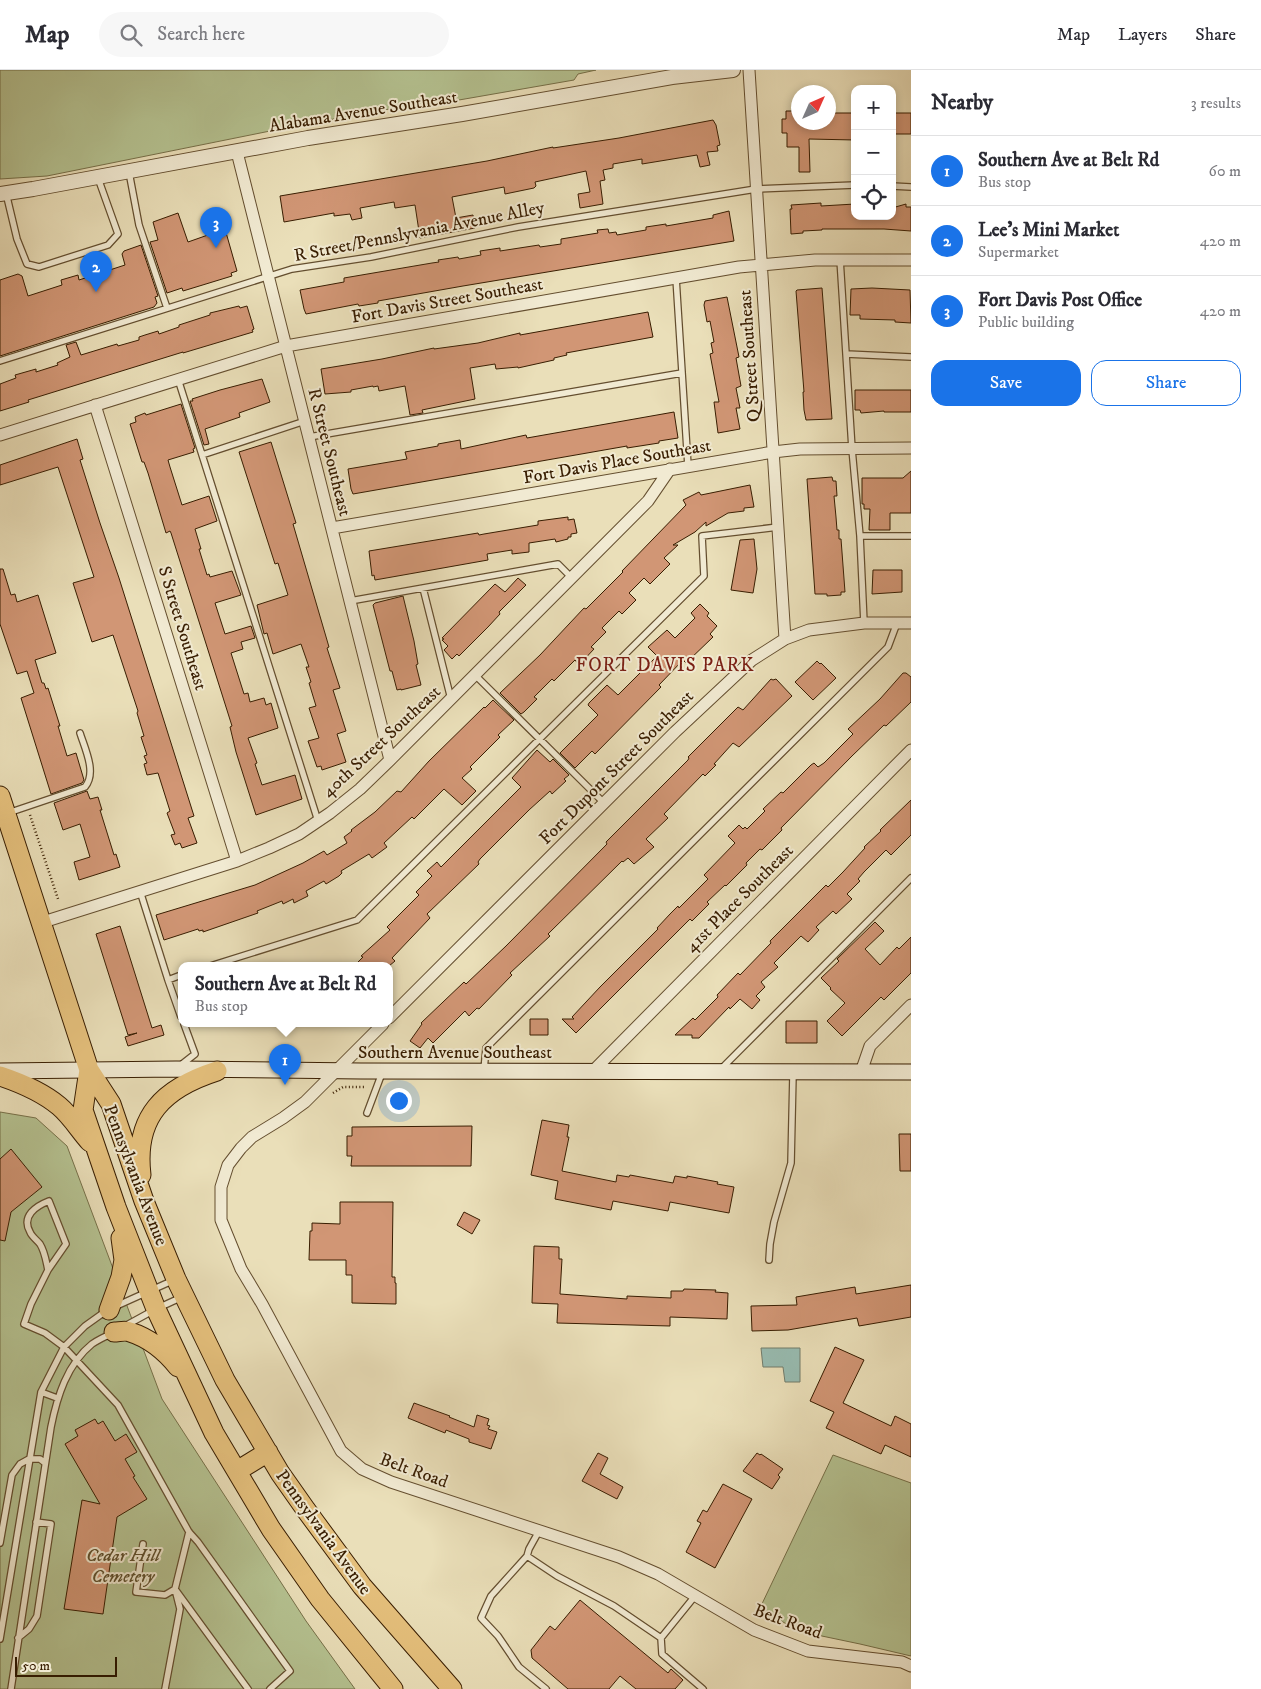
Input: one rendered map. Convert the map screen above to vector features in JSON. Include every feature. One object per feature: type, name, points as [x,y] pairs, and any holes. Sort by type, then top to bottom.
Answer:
[{"type":"highway","points":[[3,805],[89,1070]]},
{"type":"highway","name":"Pennsylvania Avenue","points":[[89,1070],[83,1110],[116,1207],[156,1308],[214,1433],[272,1529],[320,1599],[393,1689]]},
{"type":"highway","name":"Pennsylvania Avenue","points":[[89,1070],[111,1104],[144,1201],[176,1279],[225,1380],[280,1473],[362,1586],[452,1689]]},
{"type":"highway","points":[[144,1201],[139,1157],[141,1139],[147,1121],[157,1106],[183,1085],[196,1078],[217,1071]]},
{"type":"highway","points":[[0,1076],[19,1083],[60,1107],[97,1151]]},
{"type":"highway","points":[[109,1310],[124,1260],[116,1207]]},
{"type":"highway","points":[[114,1332],[129,1331],[152,1344],[167,1354],[187,1377]]},
{"type":"highway","points":[[237,1471],[268,1452]]},
{"type":"main road","name":"Southern Avenue Southeast","points":[[0,1071],[176,1069],[217,1071],[593,1070],[911,1072]]},
{"type":"street","name":"Alabama Avenue Southeast","points":[[3,193],[129,172],[308,138],[462,114],[672,77],[732,70]]},
{"type":"street","name":"Q Street Southeast","points":[[749,70],[785,639]]},
{"type":"street","name":"R Street Southeast","points":[[237,152],[390,760]]},
{"type":"street","name":"Fort Davis Street Southeast","points":[[0,435],[286,346],[739,267],[814,260],[911,260]]},
{"type":"street","name":"S Street Southeast","points":[[95,405],[237,861]]},
{"type":"street","name":"Fort Davis Place Southeast","points":[[332,528],[355,526],[773,452],[800,449],[911,448]]},
{"type":"street","name":"40th Street Southeast","points":[[40,923],[237,861],[284,841],[345,802],[476,675],[648,501],[670,470]]},
{"type":"street","name":"Fort Dupont Street Southeast","points":[[393,1014],[740,669],[770,647],[809,630],[864,623],[911,623]]},
{"type":"street","name":"41st Place Southeast","points":[[593,1070],[911,750]]},
{"type":"street","points":[[861,1072],[870,1046],[911,1005]]},
{"type":"street","points":[[336,1071],[380,1027]]},
{"type":"street","name":"Belt Road","points":[[336,1071],[305,1102],[252,1137],[228,1164],[221,1187],[222,1220],[241,1269],[262,1304],[341,1451],[350,1461],[362,1469],[391,1482],[620,1556],[652,1571],[754,1630],[808,1651],[902,1662],[911,1666]]},
{"type":"lane","points":[[129,172],[139,225],[167,308]]},
{"type":"lane","points":[[3,193],[27,264],[39,267],[108,245],[118,234],[98,177]]},
{"type":"lane","name":"R Street/Pennslyvania Avenue Alley","points":[[0,361],[292,270],[371,257],[518,227],[756,189],[851,185]]},
{"type":"lane","points":[[896,186],[911,187]]},
{"type":"lane","points":[[840,259],[852,449],[860,536],[864,623]]},
{"type":"lane","points":[[676,278],[688,466]]},
{"type":"lane","points":[[846,354],[911,357]]},
{"type":"lane","points":[[309,437],[682,373]]},
{"type":"lane","points":[[178,379],[318,821]]},
{"type":"lane","points":[[202,455],[305,421]]},
{"type":"lane","points":[[223,962],[357,920],[704,576],[702,536],[778,527]]},
{"type":"lane","points":[[860,536],[911,536]]},
{"type":"lane","points":[[350,601],[558,564],[572,578]]},
{"type":"lane","points":[[423,588],[451,699]]},
{"type":"lane","points":[[484,1071],[486,1048],[888,647],[897,623]]},
{"type":"lane","points":[[476,675],[604,803]]},
{"type":"lane","points":[[3,805],[85,787],[88,783],[90,770],[80,733]]},
{"type":"lane","points":[[718,1072],[911,878]]},
{"type":"lane","points":[[140,891],[178,1008]]},
{"type":"lane","points":[[168,980],[178,976]]},
{"type":"lane","points":[[176,1069],[195,1054],[185,1027]]},
{"type":"lane","points":[[367,1113],[383,1071]]},
{"type":"lane","points":[[769,1260],[774,1222],[791,1163],[793,1072]]},
{"type":"lane","points":[[48,1270],[40,1244],[30,1232],[27,1223],[29,1214],[36,1206],[49,1201],[66,1244],[48,1270],[31,1304],[24,1324],[45,1333],[64,1347],[118,1405],[189,1532],[290,1671],[270,1689]]},
{"type":"lane","points":[[0,1636],[41,1392],[64,1347],[85,1326],[109,1310],[176,1279]]},
{"type":"lane","points":[[10,1689],[46,1463],[58,1398],[68,1374],[92,1344],[156,1308],[184,1296]]},
{"type":"lane","points":[[41,1392],[58,1398]]},
{"type":"lane","points":[[0,1544],[12,1475],[20,1464],[29,1459],[40,1459],[46,1463]]},
{"type":"lane","points":[[18,1638],[29,1629],[37,1616],[39,1607],[51,1524],[36,1522]]},
{"type":"lane","points":[[539,1531],[527,1556],[491,1596],[481,1618],[498,1636],[519,1667],[546,1689]]},
{"type":"lane","points":[[165,1689],[180,1609],[175,1589],[189,1532]]},
{"type":"lane","points":[[144,1544],[136,1592],[165,1595],[175,1589]]},
{"type":"lane","points":[[527,1556],[557,1576],[614,1606],[661,1638]]},
{"type":"lane","points":[[175,1589],[248,1689]]},
{"type":"lane","points":[[695,1596],[661,1638],[662,1654],[703,1689]]},
{"type":"path","points":[[30,813],[58,900]]},
{"type":"green space","points":[[0,70],[596,70],[578,74],[574,80],[295,126],[47,176],[0,179]]},
{"type":"green space","name":"Cedar Hill Cemetery","points":[[0,1112],[36,1118],[67,1146],[162,1399],[306,1621],[355,1689],[0,1689]]},
{"type":"green space","points":[[833,1455],[911,1483],[911,1656],[798,1631],[760,1608]]},
{"type":"water","points":[[761,1348],[800,1348],[800,1382],[785,1382],[783,1367],[763,1367]]},
{"type":"building","points":[[786,111],[791,111],[791,130],[836,130],[836,113],[851,113],[851,140],[809,139],[810,172],[799,172],[799,147],[787,147],[787,133],[782,133],[782,119],[786,119]]},
{"type":"building","points":[[896,113],[911,113],[911,134],[896,134]]},
{"type":"building","points":[[713,120],[716,125],[720,145],[717,146],[718,151],[707,152],[710,165],[700,167],[697,155],[642,164],[642,159],[613,164],[613,168],[603,170],[605,180],[600,181],[603,204],[580,208],[578,194],[590,192],[586,171],[535,182],[536,186],[534,188],[505,194],[504,187],[452,197],[456,218],[473,215],[475,228],[420,238],[415,205],[395,208],[394,202],[360,208],[362,218],[352,220],[350,214],[334,216],[334,213],[284,222],[280,196]]},
{"type":"building","points":[[821,203],[821,206],[851,204],[851,220],[896,220],[896,207],[906,204],[906,207],[911,207],[911,231],[822,229],[791,234],[791,205]]},
{"type":"building","points":[[729,211],[734,241],[306,314],[300,290],[344,282],[344,278],[439,262],[438,260],[481,255],[480,251],[500,248],[500,251],[539,245],[540,247],[561,244],[561,239],[598,233],[597,230],[608,229],[609,233],[616,232],[617,235],[646,230],[646,227],[666,224],[666,226],[713,218],[713,215]]},
{"type":"building","points":[[178,213],[188,242],[225,229],[237,271],[231,273],[232,276],[183,291],[182,288],[167,293],[150,242],[158,240],[153,222]]},
{"type":"building","points":[[141,245],[158,296],[155,297],[157,303],[154,307],[0,356],[0,280],[18,274],[22,276],[28,296],[62,285],[61,280],[78,275],[79,280],[125,265],[122,254],[124,251]]},
{"type":"building","points":[[822,288],[832,419],[806,420],[796,291]]},
{"type":"building","points":[[851,289],[910,290],[911,323],[895,322],[895,320],[860,319],[860,315],[850,315]]},
{"type":"building","points":[[727,297],[739,357],[736,358],[741,386],[736,388],[740,408],[736,408],[740,429],[718,433],[714,402],[719,402],[710,354],[713,353],[711,343],[714,342],[710,321],[707,322],[704,305],[705,301]]},
{"type":"building","points":[[239,306],[240,308],[247,306],[254,329],[252,330],[253,332],[28,400],[29,402],[0,411],[0,384],[16,378],[15,375],[36,369],[36,372],[58,365],[57,363],[70,357],[66,345],[76,342],[81,355],[117,344],[118,346],[139,340],[139,337],[158,331],[159,334],[210,315],[210,313]]},
{"type":"building","points":[[648,312],[653,337],[566,353],[567,355],[554,358],[554,360],[518,368],[496,369],[495,364],[470,368],[475,399],[422,410],[423,413],[410,415],[405,386],[379,391],[378,386],[373,386],[351,390],[351,392],[325,394],[321,369]]},
{"type":"building","points":[[262,379],[270,402],[239,413],[240,417],[205,429],[209,444],[204,445],[190,401],[220,390]]},
{"type":"building","points":[[855,390],[911,390],[911,412],[884,411],[861,413],[860,410],[855,410]]},
{"type":"building","points":[[181,404],[195,448],[193,449],[194,452],[168,460],[170,467],[182,505],[209,496],[217,521],[195,529],[207,575],[209,574],[210,577],[232,571],[241,595],[215,603],[225,634],[251,626],[255,638],[241,642],[243,649],[231,653],[244,694],[248,693],[250,702],[264,698],[266,705],[271,703],[278,728],[248,738],[257,763],[255,764],[262,785],[295,775],[302,799],[256,815],[236,752],[230,727],[232,726],[171,533],[170,531],[166,533],[148,473],[144,462],[142,462],[130,424],[136,422],[135,417],[145,413],[146,415]]},
{"type":"building","points":[[674,412],[678,438],[659,441],[659,443],[627,448],[627,446],[353,494],[351,489],[348,469],[407,459],[405,452],[438,446],[438,444],[460,440],[461,449],[526,435],[527,438]]},
{"type":"building","points":[[77,439],[83,459],[80,460],[194,816],[188,818],[197,843],[182,848],[180,843],[175,845],[171,835],[175,834],[167,813],[170,811],[158,773],[147,775],[144,764],[147,763],[144,756],[147,755],[141,737],[144,736],[138,711],[113,635],[92,642],[73,583],[94,577],[58,467],[0,485],[0,465]]},
{"type":"building","points":[[271,442],[296,523],[293,524],[340,688],[333,690],[346,731],[337,734],[346,762],[322,770],[321,766],[317,767],[308,741],[319,738],[309,708],[316,706],[306,667],[309,667],[301,644],[273,654],[267,633],[264,634],[257,605],[288,595],[278,563],[275,564],[239,452]]},
{"type":"building","points":[[911,471],[911,513],[890,513],[890,530],[869,530],[870,509],[864,509],[864,504],[862,504],[862,478],[903,478]]},
{"type":"building","points":[[832,477],[833,481],[836,481],[837,496],[834,496],[837,530],[839,530],[839,539],[841,539],[845,592],[841,592],[841,595],[827,596],[827,594],[815,594],[807,479]]},
{"type":"building","points":[[750,485],[754,507],[744,508],[744,511],[728,513],[706,526],[706,522],[695,532],[673,545],[678,545],[664,558],[670,564],[650,584],[644,578],[629,593],[636,600],[622,614],[619,611],[602,628],[606,632],[591,647],[594,649],[579,665],[575,660],[554,681],[552,679],[534,697],[537,699],[524,712],[521,714],[500,693],[540,655],[584,608],[586,609],[623,572],[686,505],[683,500],[699,492],[701,495]]},
{"type":"building","points":[[568,517],[568,520],[574,519],[577,533],[571,534],[571,537],[568,537],[568,539],[556,542],[555,539],[529,543],[529,552],[512,554],[512,550],[487,554],[488,560],[375,580],[374,575],[372,576],[369,551],[538,525],[538,521]]},
{"type":"building","points":[[754,539],[757,569],[753,593],[731,590],[740,540]]},
{"type":"building","points":[[0,569],[3,569],[11,595],[15,594],[17,602],[38,595],[56,653],[35,660],[42,683],[44,683],[46,689],[48,688],[67,756],[76,753],[84,780],[82,783],[51,794],[21,698],[34,693],[27,671],[17,674],[0,624]]},
{"type":"building","points":[[873,570],[902,570],[902,592],[872,594]]},
{"type":"building","points":[[518,578],[526,585],[459,656],[457,654],[452,659],[444,650],[448,646],[442,638],[495,584],[505,592]]},
{"type":"building","points":[[403,596],[414,641],[418,664],[416,665],[421,685],[397,690],[392,671],[390,671],[373,605]]},
{"type":"building","points":[[700,604],[709,613],[707,616],[717,626],[710,634],[713,637],[686,663],[683,660],[659,685],[661,687],[595,754],[592,751],[575,768],[560,753],[598,715],[588,705],[589,703],[607,685],[618,695],[657,656],[648,647],[667,630],[675,638],[695,618],[691,613]]},
{"type":"building","points":[[817,661],[836,678],[813,700],[795,682]]},
{"type":"building","points":[[903,673],[911,677],[911,702],[852,756],[781,828],[782,830],[746,863],[747,865],[726,886],[707,902],[709,904],[692,921],[690,919],[576,1033],[562,1019],[574,1019],[572,1017],[600,987],[658,929],[678,906],[679,908],[708,879],[704,875],[735,843],[728,836],[739,825],[743,829],[745,827],[747,829],[765,811],[763,809],[781,792],[783,793],[811,765],[814,763],[818,767],[824,763],[853,734],[848,729],[880,699]]},
{"type":"building","points":[[771,679],[776,679],[792,696],[739,747],[733,743],[714,764],[716,765],[705,776],[703,774],[664,814],[668,818],[646,839],[654,847],[634,864],[628,858],[622,861],[548,934],[550,936],[510,973],[512,975],[479,1009],[477,1008],[469,1016],[465,1011],[433,1043],[428,1038],[420,1048],[410,1041],[421,1023],[464,982],[466,984],[506,946],[688,760],[688,757],[738,707],[743,710]]},
{"type":"building","points":[[493,700],[514,720],[498,735],[500,737],[470,767],[472,769],[462,778],[476,791],[462,805],[444,789],[414,819],[412,817],[384,843],[387,847],[372,858],[369,854],[341,871],[342,873],[339,876],[326,884],[324,881],[306,891],[308,896],[294,903],[293,899],[283,904],[282,901],[257,911],[258,913],[203,932],[203,930],[199,931],[198,929],[164,940],[156,915],[255,885],[324,851],[327,855],[347,843],[344,837],[351,830],[375,812],[397,791],[401,792],[429,761]]},
{"type":"building","points":[[537,750],[550,762],[553,759],[569,775],[564,779],[566,781],[552,794],[550,791],[529,810],[480,859],[479,864],[427,914],[430,918],[392,958],[395,961],[393,963],[358,962],[363,957],[361,956],[390,930],[387,927],[419,895],[416,892],[432,876],[427,871],[437,862],[441,867],[521,787],[512,778]]},
{"type":"building","points":[[87,791],[90,799],[98,797],[102,810],[100,810],[114,855],[116,854],[120,867],[79,880],[74,862],[90,857],[80,824],[63,830],[54,803]]},
{"type":"building","points":[[911,800],[911,835],[891,855],[886,850],[864,872],[858,879],[860,881],[847,894],[852,899],[836,914],[833,911],[816,927],[819,930],[808,942],[801,936],[774,963],[778,967],[761,982],[765,987],[756,996],[760,1000],[752,1009],[740,999],[730,1009],[729,1007],[699,1038],[692,1038],[692,1035],[675,1035],[693,1018],[695,1020],[738,973],[740,975],[771,943],[770,941],[826,885],[828,887],[843,872],[880,830]]},
{"type":"building","points":[[875,922],[884,931],[865,949],[880,965],[897,947],[899,949],[911,937],[911,973],[884,1000],[881,997],[842,1036],[827,1021],[845,1003],[821,978],[839,961],[837,959]]},
{"type":"building","points":[[120,926],[152,1028],[161,1025],[164,1035],[128,1046],[125,1037],[137,1033],[128,1035],[96,934]]},
{"type":"building","points":[[530,1019],[548,1019],[548,1035],[530,1035]]},
{"type":"building","points":[[786,1021],[817,1021],[817,1043],[786,1043]]},
{"type":"building","points":[[542,1120],[569,1125],[567,1137],[569,1137],[562,1171],[616,1182],[617,1175],[629,1177],[630,1175],[673,1183],[675,1176],[687,1178],[687,1176],[718,1182],[717,1184],[734,1187],[729,1213],[670,1202],[668,1211],[613,1201],[611,1210],[555,1199],[558,1181],[531,1175]]},
{"type":"building","points":[[472,1126],[471,1166],[351,1166],[352,1156],[347,1156],[347,1136],[352,1136],[352,1127]]},
{"type":"building","points":[[899,1134],[911,1134],[911,1171],[900,1171]]},
{"type":"building","points":[[11,1149],[42,1187],[11,1212],[5,1241],[0,1240],[0,1159]]},
{"type":"building","points":[[340,1202],[393,1202],[392,1277],[395,1277],[396,1283],[396,1304],[352,1303],[352,1275],[346,1275],[346,1260],[309,1260],[312,1223],[340,1224]]},
{"type":"building","points":[[464,1212],[480,1220],[472,1234],[457,1225]]},
{"type":"building","points":[[534,1246],[559,1247],[559,1259],[562,1259],[560,1294],[627,1299],[627,1296],[671,1298],[671,1291],[683,1291],[684,1289],[716,1290],[715,1292],[728,1293],[727,1319],[670,1317],[670,1326],[557,1323],[558,1304],[532,1303]]},
{"type":"building","points":[[911,1285],[911,1317],[859,1326],[857,1318],[788,1330],[752,1331],[751,1306],[797,1305],[796,1297],[855,1287],[856,1294]]},
{"type":"building","points":[[835,1347],[864,1360],[843,1403],[891,1426],[895,1416],[911,1424],[911,1457],[885,1445],[881,1454],[826,1428],[834,1412],[810,1401]]},
{"type":"building","points":[[414,1403],[474,1427],[477,1415],[489,1419],[487,1425],[490,1426],[488,1429],[497,1432],[491,1449],[469,1442],[469,1439],[446,1430],[445,1433],[408,1418]]},
{"type":"building","points":[[95,1419],[98,1424],[103,1421],[115,1441],[126,1434],[137,1452],[125,1459],[135,1476],[133,1477],[147,1499],[117,1517],[103,1614],[64,1609],[82,1500],[100,1504],[65,1444],[78,1436],[75,1430]]},
{"type":"building","points":[[598,1453],[608,1458],[600,1474],[623,1487],[617,1499],[582,1481]]},
{"type":"building","points":[[757,1453],[783,1469],[772,1489],[743,1471]]},
{"type":"building","points":[[723,1484],[752,1499],[715,1568],[686,1552],[701,1523],[697,1521],[703,1510],[707,1512]]},
{"type":"building","points":[[580,1600],[668,1673],[671,1669],[683,1680],[675,1689],[636,1689],[620,1676],[609,1689],[568,1689],[532,1658],[531,1650],[550,1626],[555,1630]]},
{"type":"place","name":"Fort Davis Post Office","points":[[216,248]]},
{"type":"place","name":"Lee's Mini Market","points":[[96,292]]},
{"type":"place","name":"Southern Ave at Belt Rd","points":[[285,1085]]},
{"type":"district","name":"FORT DAVIS PARK","points":[[665,664]]}]
